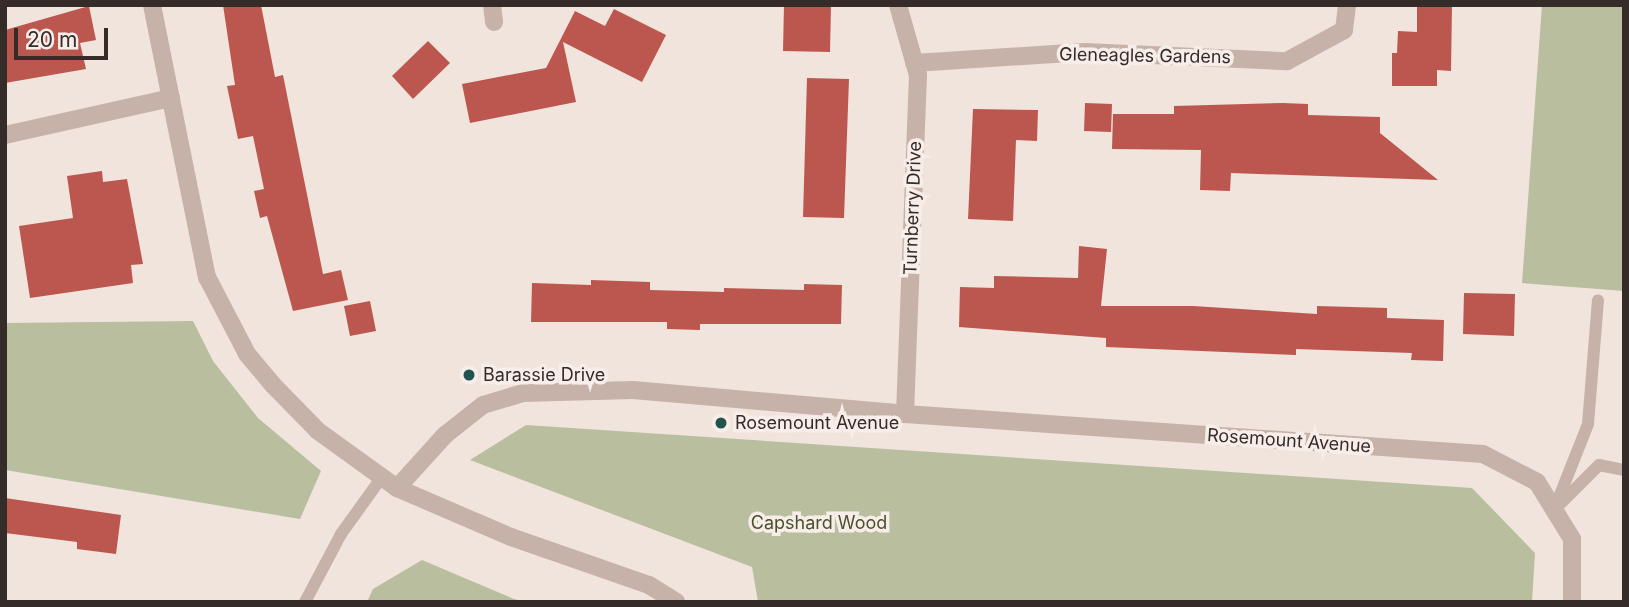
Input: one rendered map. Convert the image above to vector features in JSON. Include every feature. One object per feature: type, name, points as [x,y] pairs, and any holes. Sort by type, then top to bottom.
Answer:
[{"type":"street","points":[[152,5],[206,277],[247,354],[273,386],[318,431],[397,488],[511,537],[649,585],[676,602]]},
{"type":"street","name":"Turnberry Drive","points":[[898,5],[918,75],[905,414]]},
{"type":"street","name":"Gleneagles Gardens","points":[[914,63],[1085,52],[1287,61],[1344,30],[1347,5]]},
{"type":"street","points":[[5,135],[171,98]]},
{"type":"street","name":"Rosemount Avenue","points":[[397,488],[444,435],[483,405],[523,393],[633,390],[905,414],[1483,454],[1537,482],[1572,539],[1572,602]]},
{"type":"lane","points":[[1554,510],[1588,425],[1598,299]]},
{"type":"lane","points":[[1554,510],[1599,465],[1624,470]]},
{"type":"lane","points":[[305,602],[341,534],[382,477]]},
{"type":"green space","points":[[1542,5],[1624,5],[1624,291],[1522,283]]},
{"type":"green space","points":[[193,321],[213,361],[258,418],[321,471],[300,519],[5,470],[5,323]]},
{"type":"green space","name":"Capshard Wood","points":[[526,425],[1472,488],[1535,553],[1532,602],[758,602],[752,567],[470,460]]},
{"type":"green space","points":[[422,560],[526,602],[367,602],[373,589]]},
{"type":"building","points":[[223,5],[261,5],[275,77],[283,75],[323,274],[341,270],[348,300],[293,311],[267,216],[260,218],[254,191],[264,189],[253,136],[238,139],[227,86],[235,85]]},
{"type":"building","points":[[784,5],[831,5],[830,52],[783,51]]},
{"type":"building","points":[[1417,5],[1452,5],[1451,71],[1437,70],[1437,86],[1392,86],[1392,53],[1397,53],[1398,31],[1417,32]]},
{"type":"building","points":[[89,6],[96,40],[80,43],[86,69],[5,83],[5,30]]},
{"type":"building","points":[[614,9],[666,35],[642,82],[563,42],[576,102],[470,123],[462,84],[546,68],[575,11],[605,26]]},
{"type":"building","points":[[428,41],[450,63],[413,99],[392,76]]},
{"type":"building","points":[[807,78],[849,79],[844,218],[803,217]]},
{"type":"building","points":[[1085,103],[1112,104],[1111,132],[1084,131]]},
{"type":"building","points":[[1308,104],[1308,115],[1380,117],[1380,133],[1438,180],[1231,173],[1230,191],[1200,190],[1201,150],[1112,149],[1113,114],[1174,114],[1174,106]]},
{"type":"building","points":[[973,109],[1038,110],[1037,141],[1016,140],[1013,221],[968,219]]},
{"type":"building","points":[[102,171],[103,182],[127,179],[143,264],[131,265],[133,283],[30,298],[19,226],[73,218],[67,176]]},
{"type":"building","points":[[1079,246],[1107,249],[1101,306],[1193,306],[1317,314],[1317,306],[1387,308],[1387,318],[1444,320],[1443,361],[1411,360],[1412,353],[1296,349],[1296,355],[1106,347],[1106,338],[959,327],[960,287],[994,288],[994,276],[1078,278]]},
{"type":"building","points":[[591,280],[650,282],[650,290],[724,292],[724,288],[804,290],[804,284],[842,285],[841,324],[700,324],[700,330],[667,329],[667,322],[531,322],[532,283],[591,285]]},
{"type":"building","points":[[1464,293],[1515,294],[1514,336],[1463,334]]},
{"type":"building","points":[[370,301],[376,331],[350,336],[344,306]]},
{"type":"building","points":[[5,498],[121,515],[116,554],[77,549],[77,542],[5,533]]},
{"type":"place","name":"Barassie Drive","points":[[469,375]]},
{"type":"place","name":"Rosemount Avenue","points":[[721,423]]}]
